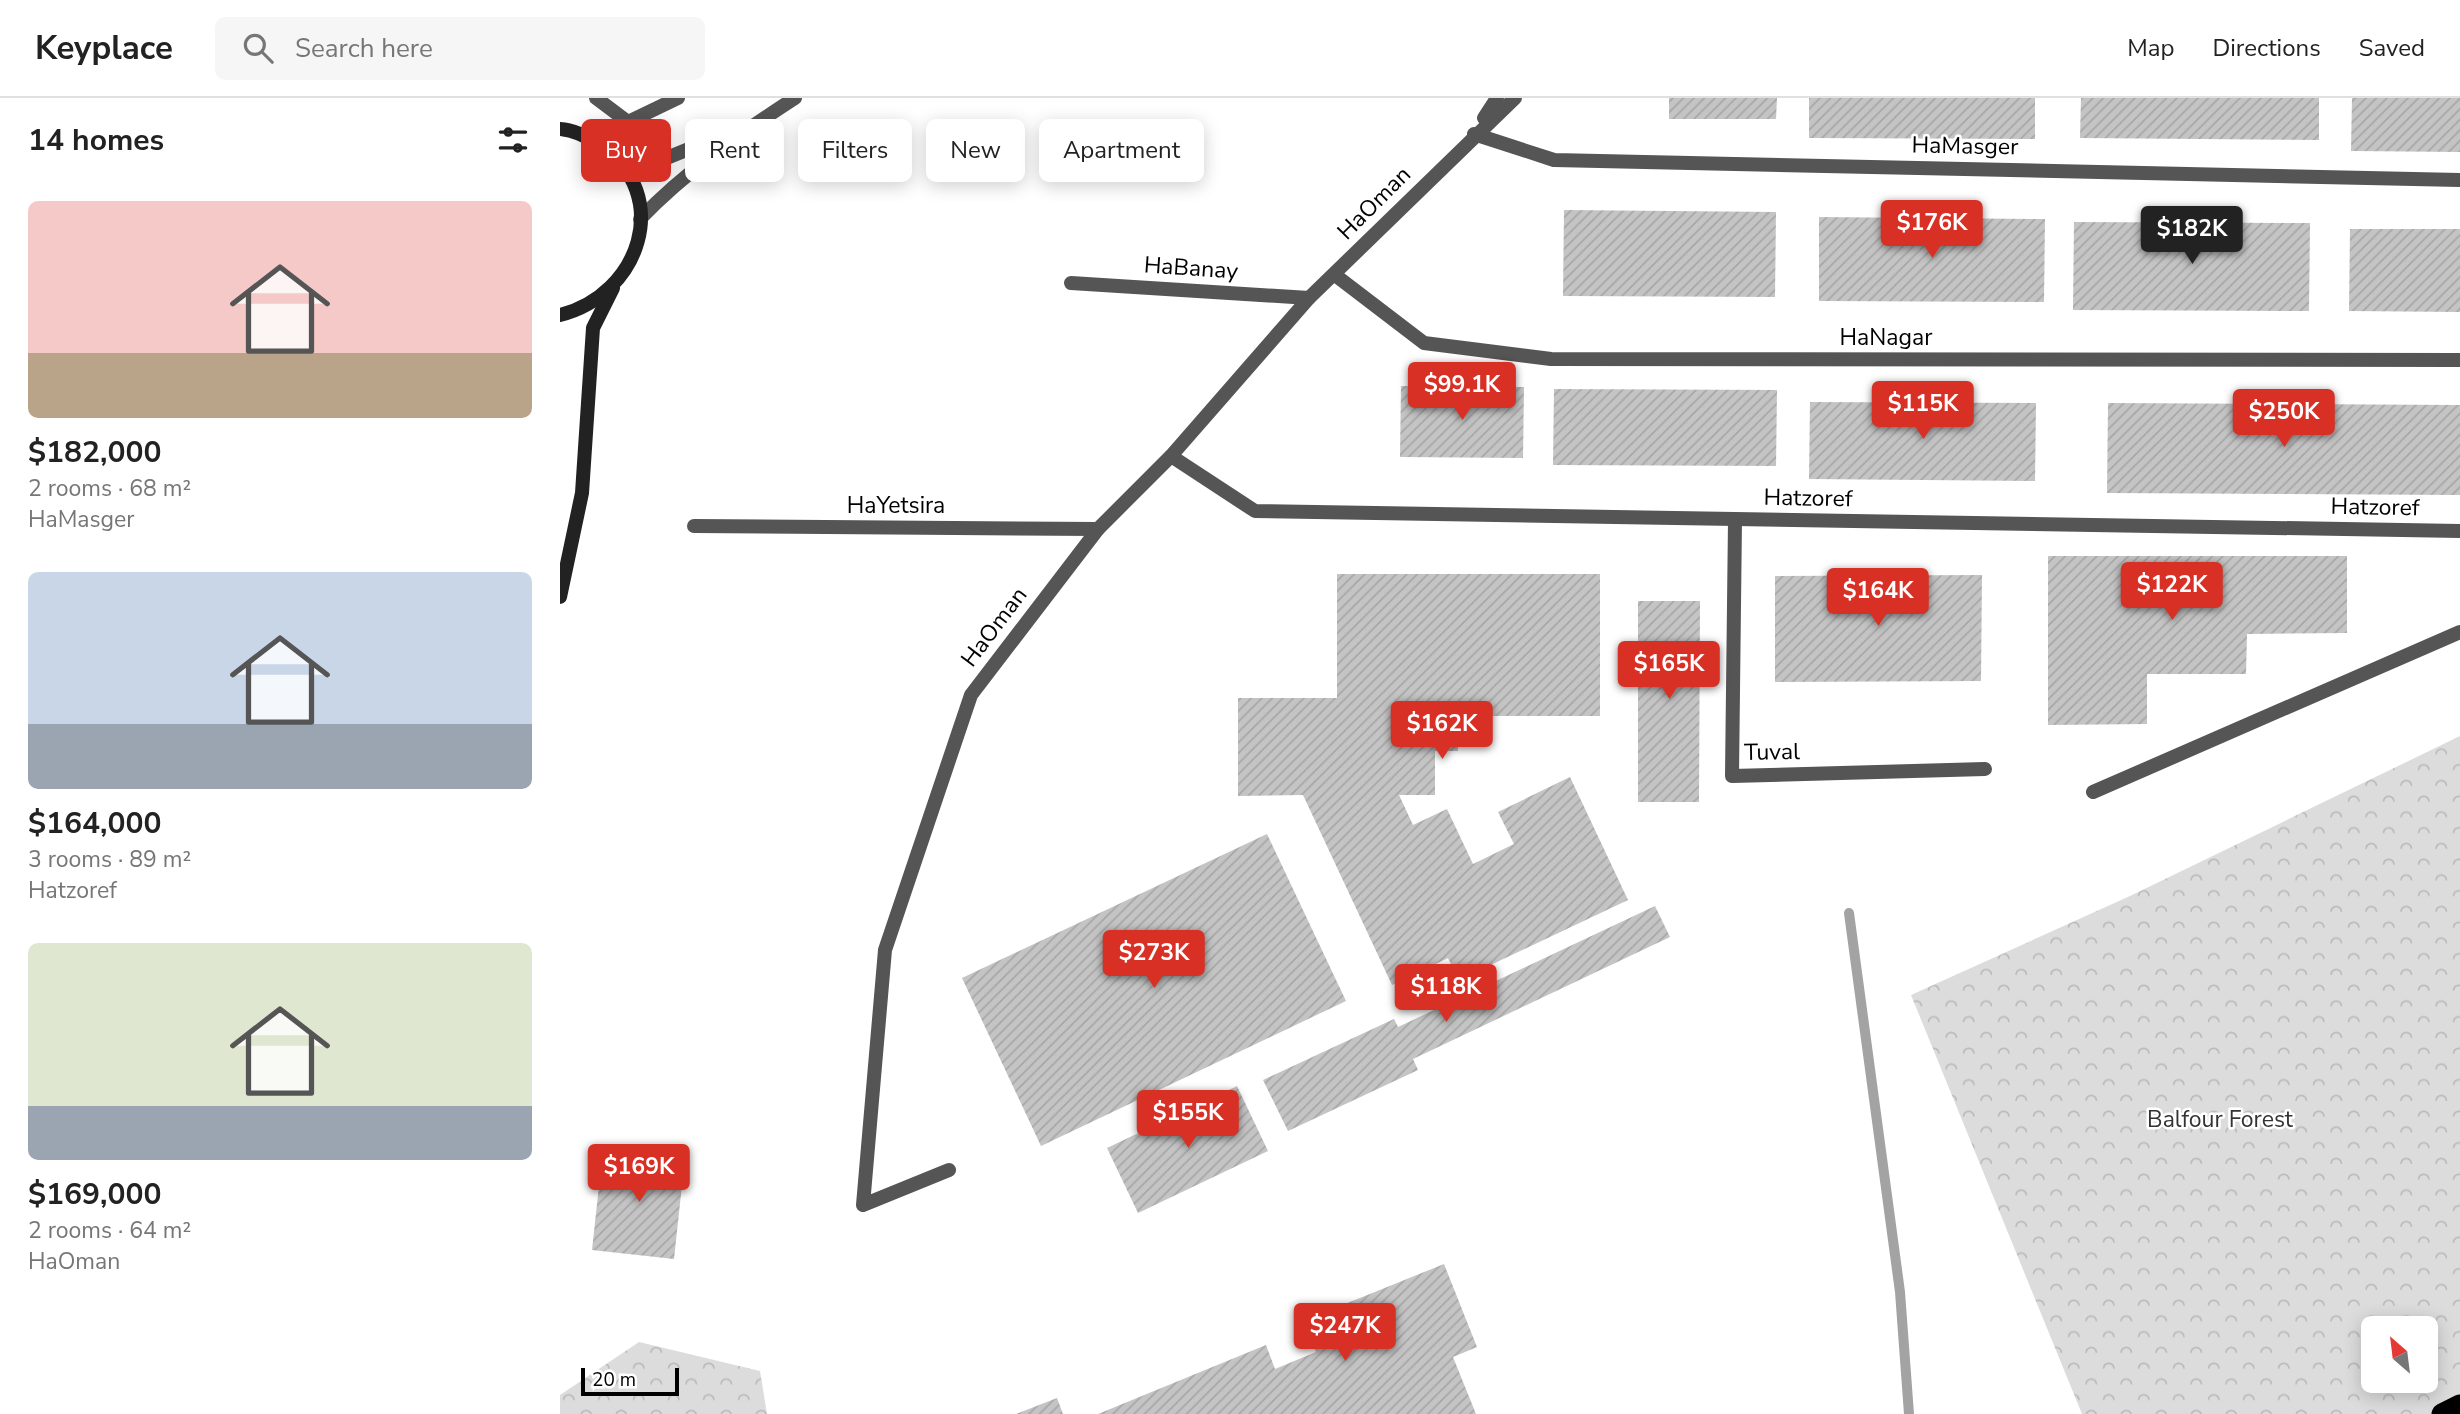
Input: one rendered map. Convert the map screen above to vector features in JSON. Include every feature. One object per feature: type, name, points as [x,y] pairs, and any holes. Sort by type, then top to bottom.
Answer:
[{"type":"highway","points":[[2442,1414],[2460,1405]]},
{"type":"main road","points":[[560,129],[581,136]]},
{"type":"main road","points":[[560,597],[582,494],[593,328],[638,244],[640,219],[636,193],[631,182]]},
{"type":"main road","points":[[560,315],[588,306],[613,288]]},
{"type":"street","points":[[596,98],[628,122],[678,98]]},
{"type":"street","points":[[762,119],[795,98]]},
{"type":"street","points":[[1474,134],[1497,98]]},
{"type":"street","points":[[1474,134],[1515,98]]},
{"type":"street","name":"HaMasger","points":[[1474,134],[1554,160],[2460,180]]},
{"type":"street","name":"HaOman","points":[[949,1170],[863,1205],[885,950],[971,695],[1098,529],[1171,456],[1309,298],[1474,134]]},
{"type":"street","points":[[640,219],[661,197],[685,178]]},
{"type":"street","name":"HaNagar","points":[[1335,275],[1424,344],[1551,359],[2460,360]]},
{"type":"street","name":"HaBanay","points":[[1071,284],[1309,298]]},
{"type":"street","name":"Hatzoref","points":[[1171,456],[1255,511],[2460,531]]},
{"type":"street","name":"Tuval","points":[[1735,520],[1731,776],[1985,769]]},
{"type":"street","name":"HaYetsira","points":[[694,526],[1098,529]]},
{"type":"street","points":[[2093,792],[2460,632]]},
{"type":"green space","name":"Balfour Forest","points":[[2460,736],[2460,1414],[2082,1414],[1911,995],[2130,896]]},
{"type":"green space","points":[[639,1342],[760,1371],[767,1414],[560,1414],[560,1395]]},
{"type":"building","points":[[1669,98],[1777,98],[1776,119],[1669,119]]},
{"type":"building","points":[[1809,98],[2035,98],[2035,139],[1809,138]]},
{"type":"building","points":[[2081,98],[2319,98],[2319,140],[2080,138]]},
{"type":"building","points":[[2352,98],[2460,98],[2460,152],[2351,151]]},
{"type":"building","points":[[1564,210],[1776,212],[1775,297],[1563,296]]},
{"type":"building","points":[[1819,217],[2045,219],[2044,302],[1819,301]]},
{"type":"building","points":[[2074,222],[2310,223],[2309,311],[2073,310]]},
{"type":"building","points":[[2350,229],[2460,229],[2460,312],[2349,311]]},
{"type":"building","points":[[1401,386],[1524,387],[1523,458],[1400,457]]},
{"type":"building","points":[[1554,389],[1777,390],[1776,466],[1553,465]]},
{"type":"building","points":[[1810,402],[2036,403],[2035,481],[1809,479]]},
{"type":"building","points":[[2108,403],[2460,405],[2460,495],[2107,493]]},
{"type":"building","points":[[2048,556],[2347,556],[2347,633],[2247,634],[2246,674],[2147,674],[2147,724],[2048,725]]},
{"type":"building","points":[[1337,574],[1600,574],[1600,716],[1458,716],[1458,751],[1435,751],[1435,795],[1399,795],[1413,825],[1447,809],[1473,864],[1514,844],[1498,812],[1570,777],[1628,900],[1459,980],[1448,958],[1392,985],[1303,795],[1238,796],[1238,698],[1337,698]]},
{"type":"building","points":[[1982,575],[1981,681],[1775,682],[1775,576]]},
{"type":"building","points":[[1638,601],[1700,601],[1699,802],[1638,802]]},
{"type":"building","points":[[1267,834],[1346,1001],[1041,1146],[962,978]]},
{"type":"building","points":[[1655,906],[1670,937],[1413,1059],[1418,1070],[1288,1131],[1263,1080],[1394,1019],[1398,1027]]},
{"type":"building","points":[[1237,1086],[1268,1151],[1138,1213],[1107,1148]]},
{"type":"building","points":[[603,1149],[685,1157],[674,1259],[592,1250]]},
{"type":"building","points":[[1444,1264],[1477,1347],[1453,1357],[1476,1414],[1098,1414],[1266,1345],[1275,1369],[1316,1352],[1303,1321]]},
{"type":"building","points":[[1057,1398],[1063,1414],[1016,1414]]},
{"type":"waterway","points":[[1849,913],[1900,1292],[1909,1414]]}]
